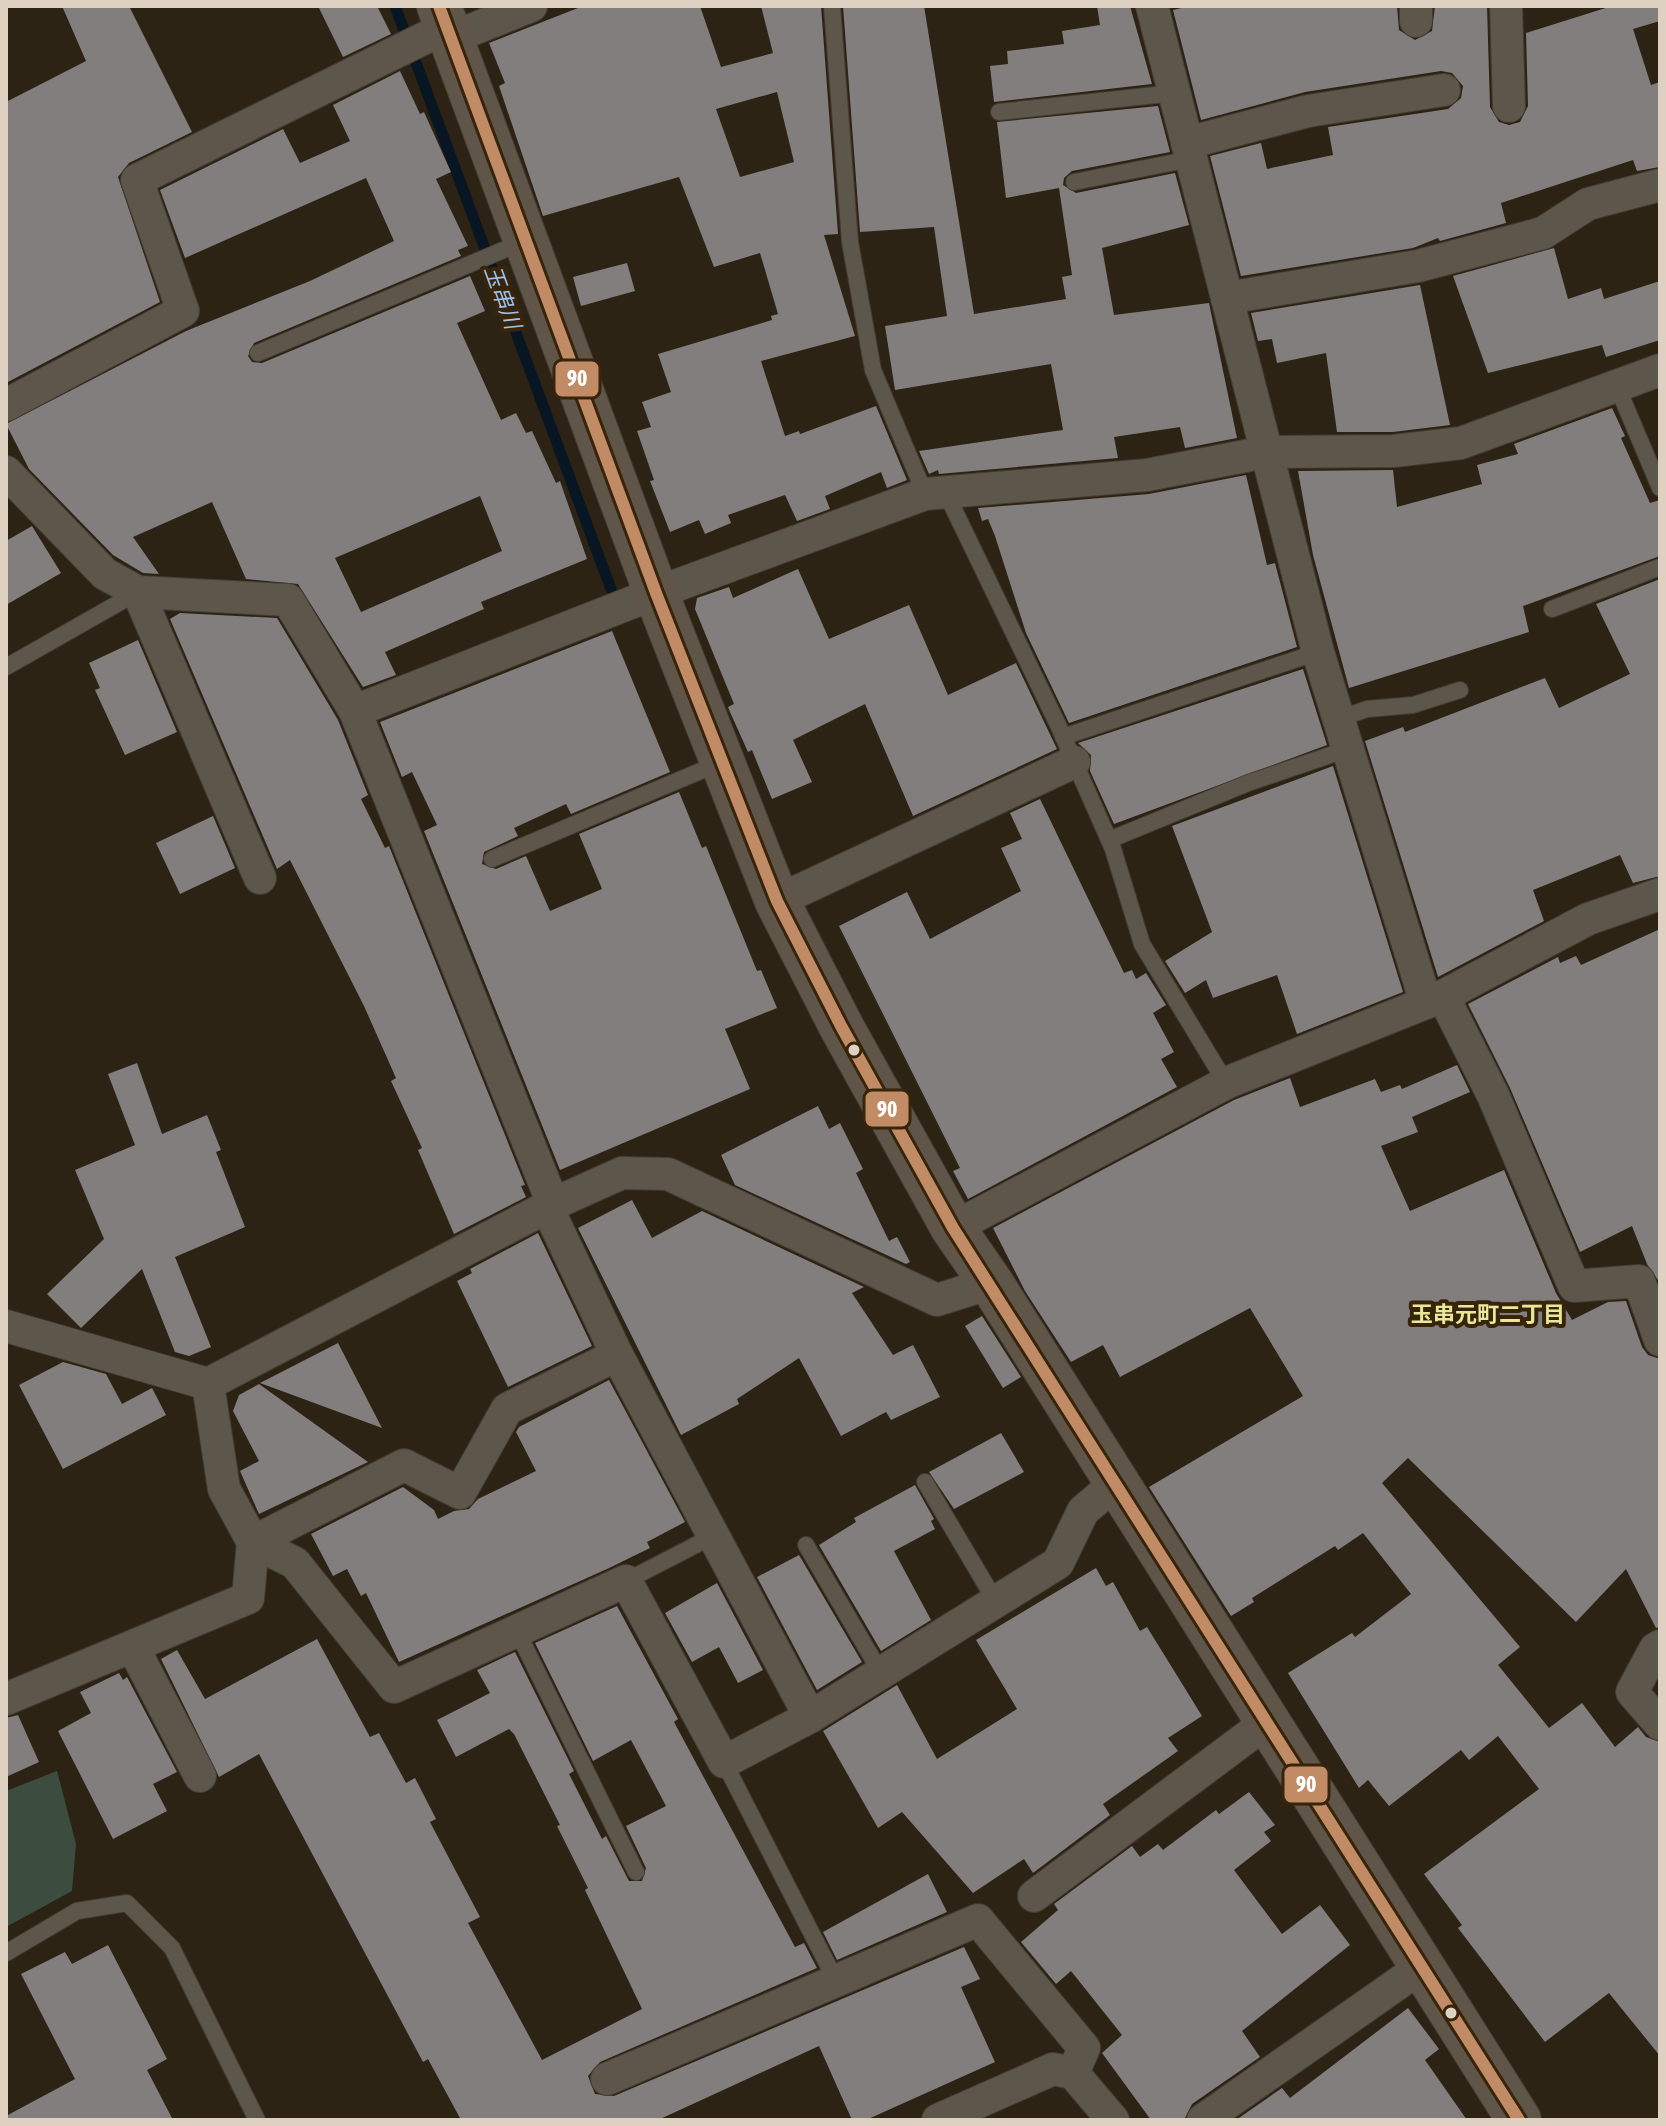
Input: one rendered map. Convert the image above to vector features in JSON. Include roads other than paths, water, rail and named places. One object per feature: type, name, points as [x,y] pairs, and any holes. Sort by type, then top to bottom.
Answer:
[{"type":"main road","points":[[446,24],[511,247],[656,593],[777,901],[841,1026],[953,1228],[991,1283],[1519,2120]]},
{"type":"street","points":[[6,405],[183,311],[137,180],[446,24],[531,6]]},
{"type":"street","points":[[1152,6],[1318,652],[1434,1000],[1493,1095],[1574,1286],[1639,1281],[1658,1330]]},
{"type":"street","points":[[1506,6],[1509,106]]},
{"type":"street","points":[[1189,151],[1308,111],[1444,90]]},
{"type":"street","points":[[1227,298],[1418,266],[1543,233],[1588,204],[1660,185]]},
{"type":"street","points":[[355,711],[656,593],[935,493],[1147,475],[1266,452],[1394,451],[1461,443],[1660,370]]},
{"type":"street","points":[[6,472],[105,574],[138,592],[288,600],[355,711],[550,1205],[617,1355],[810,1717]]},
{"type":"street","points":[[138,592],[260,878]]},
{"type":"street","points":[[777,901],[1068,750]]},
{"type":"street","points":[[953,1228],[1226,1083],[1434,1000],[1588,919],[1660,894]]},
{"type":"street","points":[[6,1326],[208,1384],[550,1205],[622,1173],[668,1174],[937,1300],[991,1283]]},
{"type":"street","points":[[253,1542],[404,1465],[460,1493],[507,1409],[617,1355]]},
{"type":"street","points":[[6,1699],[134,1649],[248,1598],[253,1542],[224,1489],[208,1384]]},
{"type":"street","points":[[253,1542],[295,1563],[394,1687],[626,1581],[724,1762],[810,1717],[1058,1563],[1083,1511],[1115,1484]]},
{"type":"street","points":[[1660,1646],[1655,1649],[1632,1692],[1660,1724]]},
{"type":"street","points":[[134,1649],[200,1776]]},
{"type":"street","points":[[1034,1896],[1267,1722]]},
{"type":"street","points":[[607,2079],[978,1920],[1084,2048],[1073,2073]]},
{"type":"street","points":[[1203,2120],[1423,1966]]},
{"type":"street","points":[[938,2120],[1053,2069],[1073,2073],[1113,2120]]},
{"type":"lane","points":[[832,6],[850,242],[873,370],[1068,750],[1109,840],[1142,944],[1226,1083]]},
{"type":"lane","points":[[999,112],[1174,93]]},
{"type":"lane","points":[[1074,182],[1189,151]]},
{"type":"lane","points":[[258,353],[511,247]]},
{"type":"lane","points":[[1617,386],[1660,488]]},
{"type":"lane","points":[[1552,609],[1660,567]]},
{"type":"lane","points":[[6,667],[138,592]]},
{"type":"lane","points":[[1068,750],[1318,652]]},
{"type":"lane","points":[[1109,840],[1248,783],[1343,734],[1367,709],[1413,705],[1460,690]]},
{"type":"lane","points":[[492,859],[722,762]]},
{"type":"lane","points":[[925,1482],[996,1602]]},
{"type":"lane","points":[[626,1581],[713,1536]]},
{"type":"lane","points":[[806,1545],[881,1673]]},
{"type":"lane","points":[[517,1631],[636,1872]]},
{"type":"lane","points":[[724,1762],[836,1981]]},
{"type":"lane","points":[[6,1953],[77,1911],[127,1903],[172,1948],[257,2120]]},
{"type":"waterway","name":"玉串川","points":[[395,6],[611,589]]},
{"type":"district","name":"玉串元町二丁目","points":[[1488,1314]]}]
